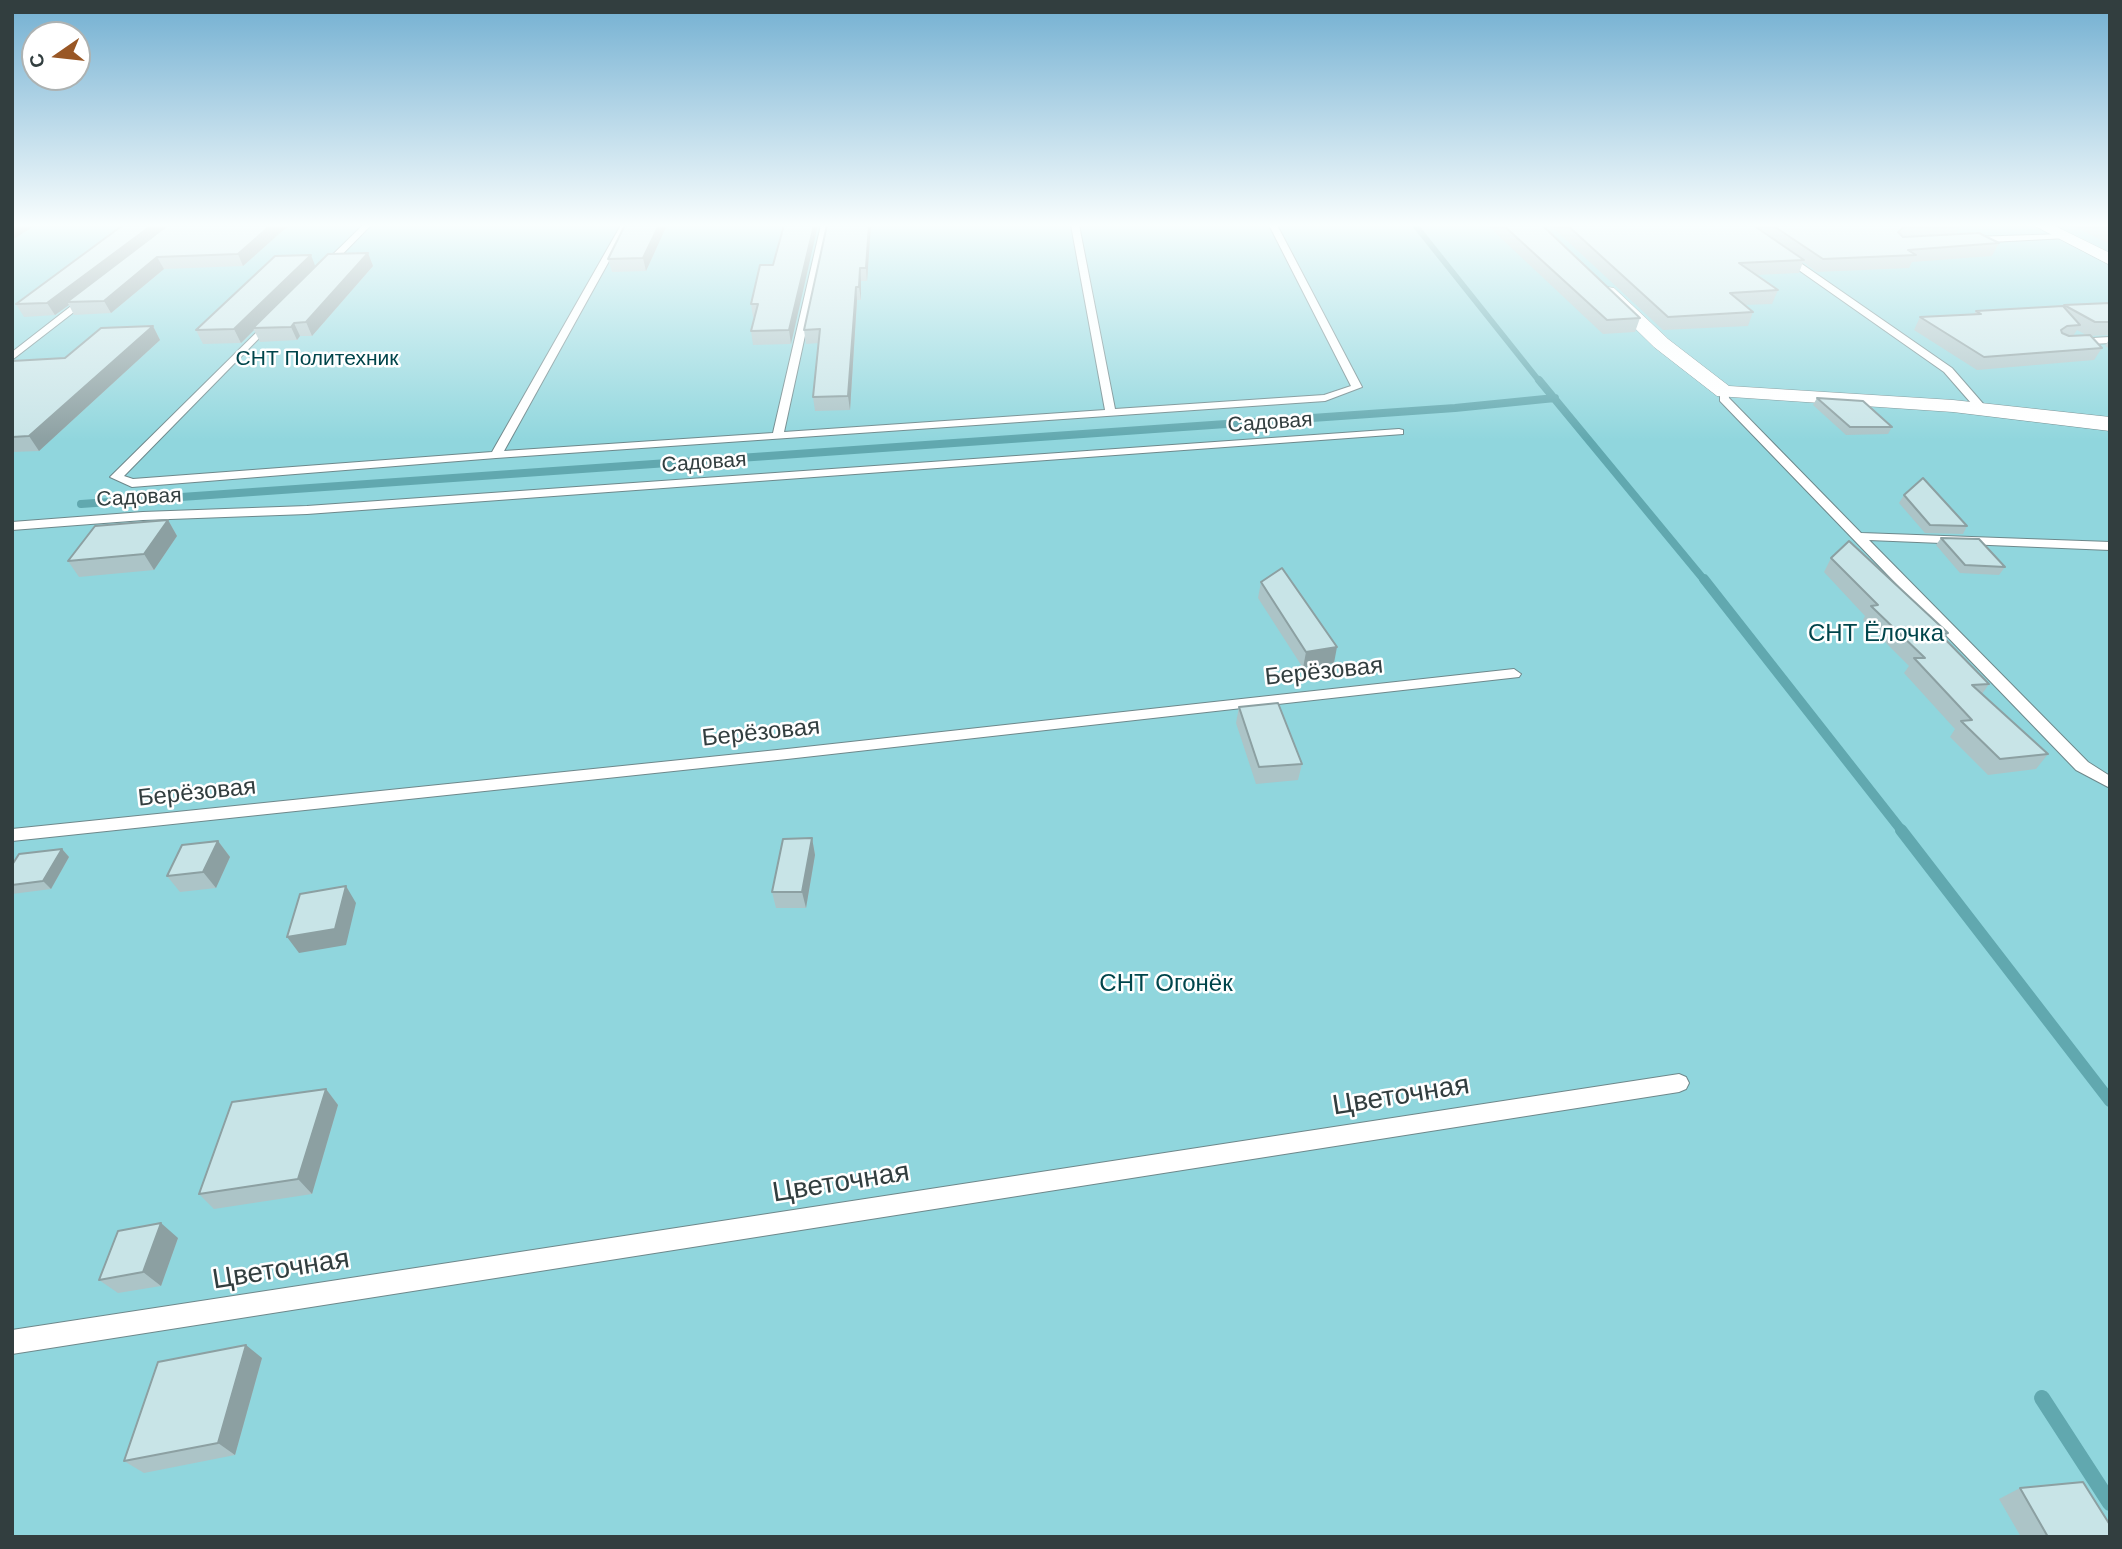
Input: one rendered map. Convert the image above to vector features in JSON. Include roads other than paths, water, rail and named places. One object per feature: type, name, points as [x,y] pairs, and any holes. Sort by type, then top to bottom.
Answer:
[{"type":"street","points":[[1613,297],[1661,343],[1724,393],[1982,409],[2110,424]]},
{"type":"lane","points":[[12,357],[88,297]]},
{"type":"lane","points":[[496,455],[584,297]]},
{"type":"lane","points":[[778,436],[809,297]]},
{"type":"lane","points":[[1089,297],[1111,414]]},
{"type":"lane","points":[[280,312],[116,477],[131,483],[1325,398],[1357,387],[1310,297]]},
{"type":"lane","points":[[1844,297],[1948,370],[1982,409]]},
{"type":"lane","points":[[2061,343],[2110,340]]},
{"type":"lane","points":[[1724,393],[1724,399],[1855,536],[2081,766],[2110,783]]},
{"type":"lane","name":"Садовая","points":[[12,526],[143,516],[307,510],[1399,432]]},
{"type":"lane","points":[[1855,536],[2110,546]]},
{"type":"lane","name":"Берёзовая","points":[[12,835],[1514,674]]},
{"type":"lane","name":"Цветочная","points":[[12,1342],[1679,1083]]},
{"type":"waterway","points":[[1473,297],[1540,382]]},
{"type":"waterway","points":[[1539,380],[1554,398]]},
{"type":"waterway","points":[[81,504],[1455,408],[1554,398]]},
{"type":"waterway","points":[[1554,398],[1705,581]]},
{"type":"waterway","points":[[1704,579],[1902,831]]},
{"type":"waterway","points":[[1901,830],[2110,1101]]},
{"type":"waterway","points":[[2042,1398],[2110,1503]]},
{"type":"park label","name":"СНТ Политехник","points":[[317,359]]},
{"type":"park label","name":"СНТ Ёлочка","points":[[1876,634]]},
{"type":"park label","name":"СНТ Огонёк","points":[[1166,984]]}]
